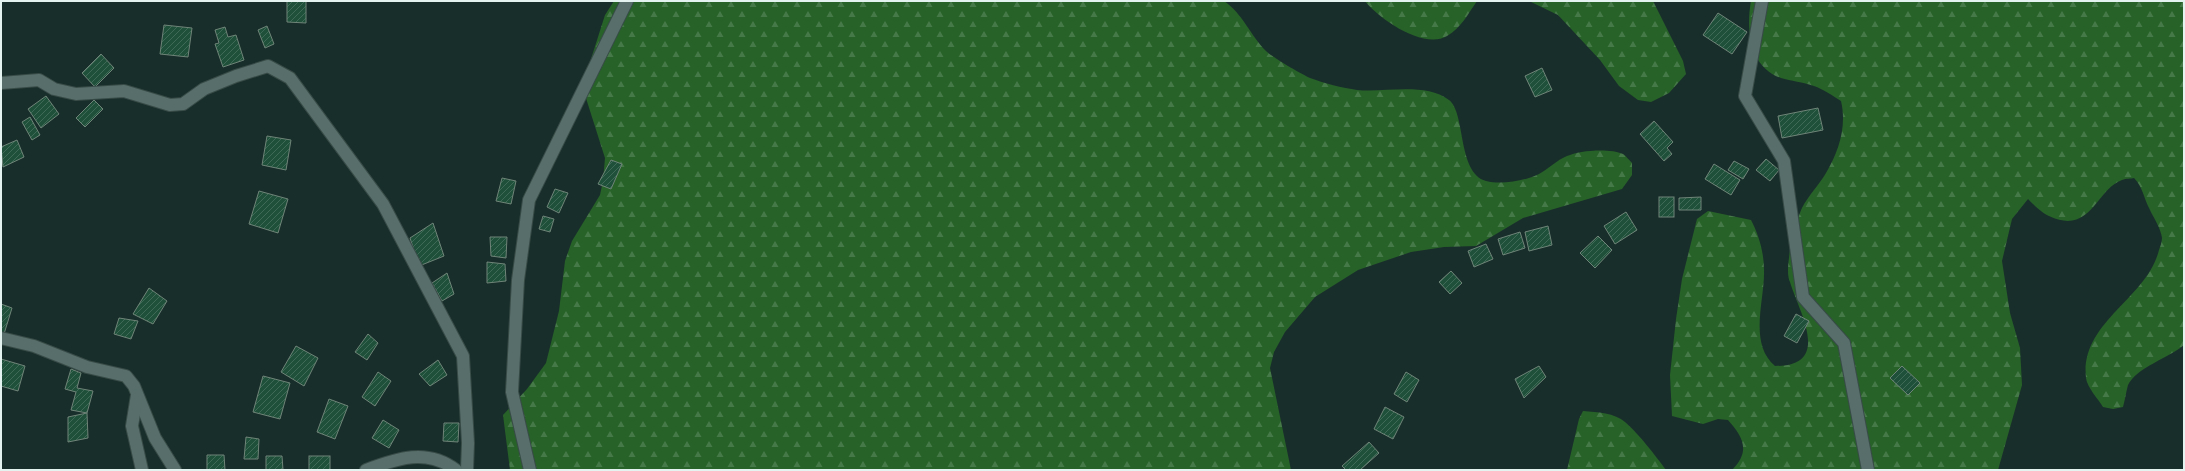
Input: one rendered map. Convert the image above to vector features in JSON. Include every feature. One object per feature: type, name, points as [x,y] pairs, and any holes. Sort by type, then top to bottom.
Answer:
[{"type":"street","points":[[530,470],[512,392],[518,280],[528,200],[627,1]]},
{"type":"street","points":[[1762,1],[1745,96],[1784,161],[1802,297],[1844,343],[1868,470]]},
{"type":"street","points":[[1,83],[39,80],[54,89],[76,94],[124,91],[170,105],[183,104],[204,89],[236,76],[268,66],[290,78],[383,204],[463,356],[468,443],[467,470]]},
{"type":"street","points":[[1,338],[34,346],[87,367],[126,376],[137,393],[155,438],[175,470]]},
{"type":"street","points":[[137,393],[132,426],[142,470]]},
{"type":"street","points":[[366,470],[389,461],[418,455],[438,460],[456,470]]},
{"type":"green space","points":[[614,1],[1224,1],[1231,6],[1266,51],[1294,70],[1310,78],[1357,90],[1368,91],[1404,89],[1428,91],[1449,100],[1458,117],[1470,167],[1477,176],[1486,181],[1499,183],[1527,179],[1539,174],[1567,156],[1579,152],[1595,150],[1611,151],[1623,154],[1632,163],[1632,175],[1622,189],[1523,218],[1476,246],[1444,247],[1411,252],[1358,270],[1315,297],[1285,332],[1274,352],[1270,368],[1291,470],[510,470],[503,415],[527,389],[546,363],[559,311],[565,261],[572,241],[600,195],[605,158],[585,95],[584,81],[605,15]]},
{"type":"green space","points":[[1365,1],[1477,1],[1464,20],[1452,33],[1437,39],[1426,39],[1415,36],[1391,24],[1380,16]]},
{"type":"green space","points":[[1529,1],[1653,1],[1683,61],[1686,74],[1669,93],[1651,102],[1638,100],[1619,86],[1600,60],[1558,15]]},
{"type":"green space","points":[[1751,1],[2184,1],[2184,345],[2138,373],[2132,379],[2128,385],[2123,407],[2113,409],[2103,407],[2090,389],[2087,382],[2087,358],[2093,341],[2103,326],[2142,283],[2152,267],[2161,243],[2162,238],[2160,231],[2141,189],[2134,178],[2124,179],[2113,185],[2092,209],[2084,216],[2074,220],[2063,221],[2049,216],[2028,199],[2012,219],[2002,261],[2010,313],[2020,348],[2022,385],[1998,470],[1732,470],[1742,457],[1743,444],[1738,432],[1728,420],[1718,419],[1703,424],[1672,416],[1670,375],[1676,319],[1682,279],[1697,219],[1708,211],[1751,220],[1760,244],[1764,264],[1764,282],[1760,321],[1762,346],[1767,357],[1775,366],[1793,364],[1803,357],[1808,347],[1808,335],[1805,322],[1789,280],[1788,270],[1792,240],[1802,208],[1831,165],[1835,156],[1841,138],[1843,120],[1841,101],[1817,87],[1806,83],[1781,78],[1770,73],[1762,65],[1752,46],[1750,35],[1749,23]]},
{"type":"green space","points":[[1583,411],[1606,414],[1621,419],[1641,438],[1666,470],[1567,470],[1579,419]]},
{"type":"building","points":[[287,1],[306,1],[306,23],[287,22]]},
{"type":"building","points":[[1718,13],[1747,32],[1732,54],[1703,35]]},
{"type":"building","points":[[164,25],[192,28],[188,57],[160,54]]},
{"type":"building","points":[[267,26],[274,44],[265,48],[258,30]]},
{"type":"building","points":[[225,27],[228,37],[236,35],[244,60],[223,67],[215,44],[219,43],[215,30]]},
{"type":"building","points":[[101,54],[114,68],[95,87],[82,73]]},
{"type":"building","points":[[1542,68],[1552,90],[1535,97],[1525,76]]},
{"type":"building","points":[[46,96],[59,114],[41,128],[28,109]]},
{"type":"building","points":[[94,100],[103,109],[85,127],[76,118]]},
{"type":"building","points":[[1818,108],[1823,130],[1782,138],[1778,116]]},
{"type":"building","points":[[30,117],[40,135],[32,140],[22,122]]},
{"type":"building","points":[[1654,121],[1673,142],[1667,148],[1672,154],[1664,161],[1640,134]]},
{"type":"building","points":[[267,136],[291,140],[286,170],[262,165]]},
{"type":"building","points":[[17,140],[24,157],[3,167],[1,147]]},
{"type":"building","points":[[1766,159],[1779,170],[1770,181],[1756,170]]},
{"type":"building","points":[[611,160],[622,164],[611,189],[598,184]]},
{"type":"building","points":[[1734,161],[1749,169],[1743,179],[1728,170]]},
{"type":"building","points":[[1714,164],[1740,180],[1731,195],[1705,179]]},
{"type":"building","points":[[502,178],[516,181],[511,204],[496,201]]},
{"type":"building","points":[[555,189],[568,193],[559,213],[547,207]]},
{"type":"building","points":[[259,191],[288,199],[278,233],[249,224]]},
{"type":"building","points":[[1659,197],[1674,197],[1674,217],[1659,217]]},
{"type":"building","points":[[1701,197],[1701,210],[1679,210],[1679,198]]},
{"type":"building","points":[[1626,212],[1637,230],[1615,244],[1604,226]]},
{"type":"building","points":[[543,216],[554,219],[550,232],[539,229]]},
{"type":"building","points":[[433,223],[444,256],[419,266],[410,238]]},
{"type":"building","points":[[1548,226],[1552,245],[1529,251],[1525,232]]},
{"type":"building","points":[[1520,232],[1525,248],[1503,255],[1498,239]]},
{"type":"building","points":[[1598,236],[1612,250],[1595,268],[1580,253]]},
{"type":"building","points":[[490,237],[507,237],[506,258],[491,256]]},
{"type":"building","points":[[1486,244],[1493,259],[1474,267],[1468,251]]},
{"type":"building","points":[[487,262],[505,264],[506,281],[487,283]]},
{"type":"building","points":[[1451,271],[1462,283],[1450,294],[1439,282]]},
{"type":"building","points":[[447,273],[454,294],[442,301],[432,283]]},
{"type":"building","points":[[149,288],[167,301],[153,324],[133,314]]},
{"type":"building","points":[[1,304],[12,308],[4,334],[1,333]]},
{"type":"building","points":[[1796,314],[1809,321],[1797,343],[1784,336]]},
{"type":"building","points":[[119,318],[138,321],[131,339],[114,334]]},
{"type":"building","points":[[368,334],[378,343],[367,360],[355,352]]},
{"type":"building","points":[[296,346],[318,358],[304,386],[281,372]]},
{"type":"building","points":[[1,359],[25,366],[18,391],[1,386]]},
{"type":"building","points":[[438,360],[447,375],[430,386],[419,374]]},
{"type":"building","points":[[1539,366],[1546,377],[1524,398],[1515,379]]},
{"type":"building","points":[[1902,366],[1920,383],[1908,395],[1890,378]]},
{"type":"building","points":[[71,369],[81,373],[77,388],[93,391],[87,413],[71,410],[76,392],[65,389]]},
{"type":"building","points":[[378,372],[391,381],[375,406],[362,397]]},
{"type":"building","points":[[1406,372],[1419,380],[1407,402],[1394,394]]},
{"type":"building","points":[[263,376],[290,383],[280,419],[253,412]]},
{"type":"building","points":[[329,399],[348,406],[335,439],[317,432]]},
{"type":"building","points":[[1385,407],[1404,417],[1393,439],[1374,429]]},
{"type":"building","points":[[87,413],[88,438],[68,442],[68,417]]},
{"type":"building","points":[[383,420],[399,430],[389,448],[372,438]]},
{"type":"building","points":[[444,423],[459,423],[458,442],[443,441]]},
{"type":"building","points":[[246,437],[259,439],[258,459],[244,459]]},
{"type":"building","points":[[1369,442],[1379,453],[1360,470],[1346,470],[1342,466]]},
{"type":"building","points":[[207,455],[224,455],[225,470],[207,470]]},
{"type":"building","points":[[266,456],[282,456],[283,470],[266,470]]},
{"type":"building","points":[[309,456],[330,456],[330,470],[309,470]]}]
